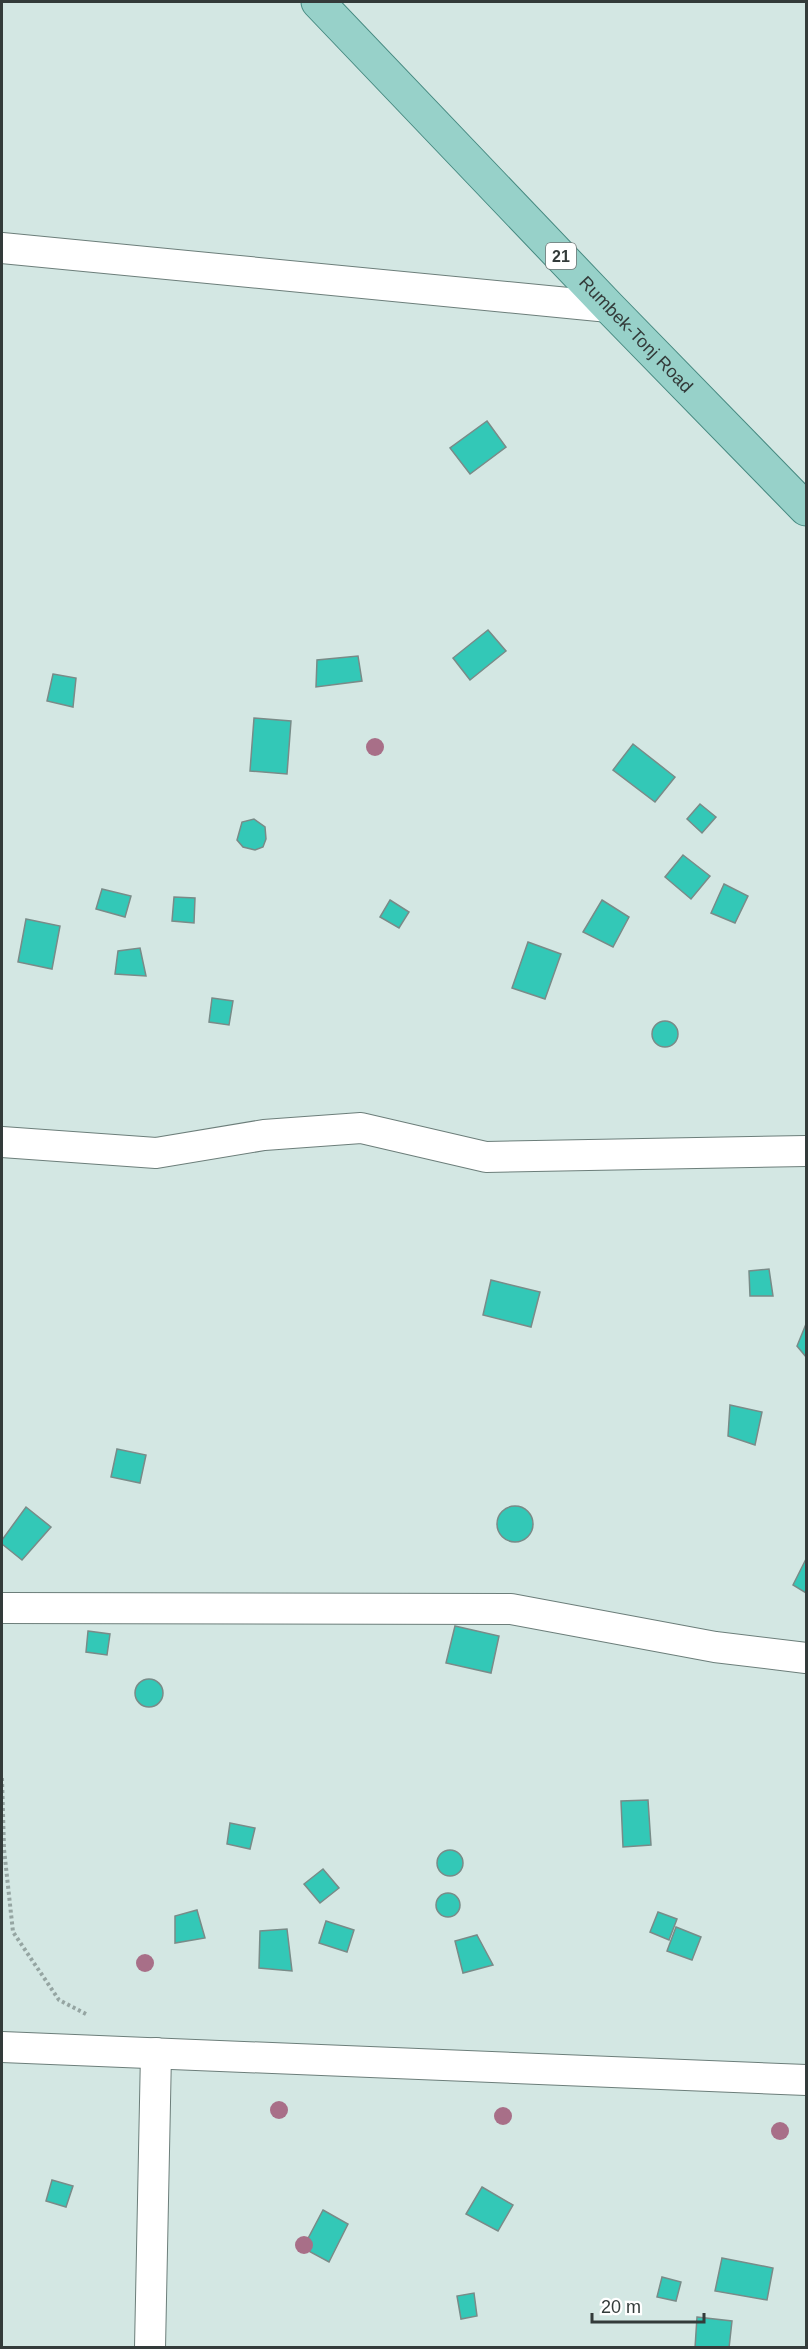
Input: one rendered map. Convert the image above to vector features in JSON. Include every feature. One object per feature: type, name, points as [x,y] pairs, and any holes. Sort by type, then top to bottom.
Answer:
[{"type":"main road","name":"Rumbek-Tonj Road","points":[[318,2],[609,307],[807,509]]},
{"type":"street","points":[[2,248],[609,307]]},
{"type":"street","points":[[2,1142],[156,1153],[264,1135],[361,1128],[486,1157],[807,1151]]},
{"type":"street","points":[[2,1608],[511,1609],[715,1647],[807,1658]]},
{"type":"street","points":[[2,2047],[807,2080]]},
{"type":"street","points":[[150,2348],[156,2053]]},
{"type":"path","points":[[2,1779],[4,1849],[13,1932],[59,2000],[88,2016]]},
{"type":"building","points":[[487,421],[506,447],[470,474],[450,448]]},
{"type":"building","points":[[488,630],[506,651],[470,680],[453,658]]},
{"type":"building","points":[[358,656],[362,681],[316,687],[317,660]]},
{"type":"building","points":[[53,674],[76,678],[73,707],[47,701]]},
{"type":"building","points":[[254,718],[291,721],[287,774],[250,771]]},
{"type":"building","points":[[633,744],[675,777],[655,802],[613,770]]},
{"type":"building","points":[[700,804],[716,817],[702,833],[687,819]]},
{"type":"building","points":[[254,819],[265,827],[266,839],[263,847],[255,850],[243,847],[237,840],[242,822]]},
{"type":"building","points":[[683,855],[710,876],[691,899],[665,877]]},
{"type":"building","points":[[724,884],[748,896],[735,923],[711,913]]},
{"type":"building","points":[[102,889],[131,896],[125,917],[96,909]]},
{"type":"building","points":[[174,897],[195,898],[194,923],[172,921]]},
{"type":"building","points":[[390,900],[409,912],[399,928],[380,917]]},
{"type":"building","points":[[602,900],[629,917],[613,947],[583,932]]},
{"type":"building","points":[[26,919],[60,926],[52,969],[18,962]]},
{"type":"building","points":[[528,942],[561,954],[545,999],[512,988]]},
{"type":"building","points":[[140,948],[146,976],[115,974],[118,951]]},
{"type":"building","points":[[212,998],[233,1001],[229,1025],[209,1022]]},
{"type":"building","points":[[665,1021],[674,1025],[678,1034],[674,1043],[665,1047],[656,1043],[652,1034],[656,1025]]},
{"type":"building","points":[[769,1269],[773,1296],[750,1296],[749,1271]]},
{"type":"building","points":[[491,1280],[540,1292],[531,1327],[483,1315]]},
{"type":"building","points":[[806,1324],[806,1357],[797,1346]]},
{"type":"building","points":[[730,1405],[762,1412],[755,1445],[728,1436]]},
{"type":"building","points":[[117,1449],[146,1455],[140,1483],[111,1477]]},
{"type":"building","points":[[515,1506],[528,1511],[533,1524],[528,1537],[515,1542],[502,1537],[497,1524],[502,1511]]},
{"type":"building","points":[[26,1507],[51,1527],[22,1560],[2,1544],[2,1540]]},
{"type":"building","points":[[806,1559],[806,1593],[793,1585]]},
{"type":"building","points":[[455,1626],[499,1636],[491,1673],[446,1663]]},
{"type":"building","points":[[88,1631],[110,1634],[107,1655],[86,1652]]},
{"type":"building","points":[[149,1679],[159,1683],[163,1693],[159,1703],[149,1707],[139,1703],[135,1693],[139,1683]]},
{"type":"building","points":[[648,1800],[651,1845],[623,1847],[621,1801]]},
{"type":"building","points":[[230,1823],[255,1828],[250,1849],[227,1844]]},
{"type":"building","points":[[450,1850],[459,1854],[463,1863],[459,1872],[450,1876],[441,1872],[437,1863],[441,1854]]},
{"type":"building","points":[[323,1869],[339,1888],[320,1903],[304,1884]]},
{"type":"building","points":[[443,1893],[453,1893],[460,1900],[460,1910],[453,1917],[443,1917],[436,1910],[436,1900]]},
{"type":"building","points":[[197,1910],[205,1938],[175,1943],[175,1916]]},
{"type":"building","points":[[658,1912],[677,1919],[669,1940],[650,1932]]},
{"type":"building","points":[[326,1921],[354,1930],[347,1952],[319,1943]]},
{"type":"building","points":[[676,1927],[701,1937],[692,1960],[667,1951]]},
{"type":"building","points":[[287,1929],[292,1971],[259,1968],[260,1931]]},
{"type":"building","points":[[477,1935],[493,1965],[463,1973],[455,1941]]},
{"type":"building","points":[[52,2180],[73,2186],[66,2207],[46,2201]]},
{"type":"building","points":[[482,2187],[513,2205],[498,2231],[466,2214]]},
{"type":"building","points":[[323,2210],[348,2224],[329,2262],[303,2248]]},
{"type":"building","points":[[722,2258],[773,2268],[767,2300],[715,2291]]},
{"type":"building","points":[[662,2277],[681,2282],[676,2301],[657,2297]]},
{"type":"building","points":[[474,2293],[477,2316],[461,2319],[457,2296]]},
{"type":"building","points":[[697,2317],[732,2321],[729,2348],[695,2348]]}]
